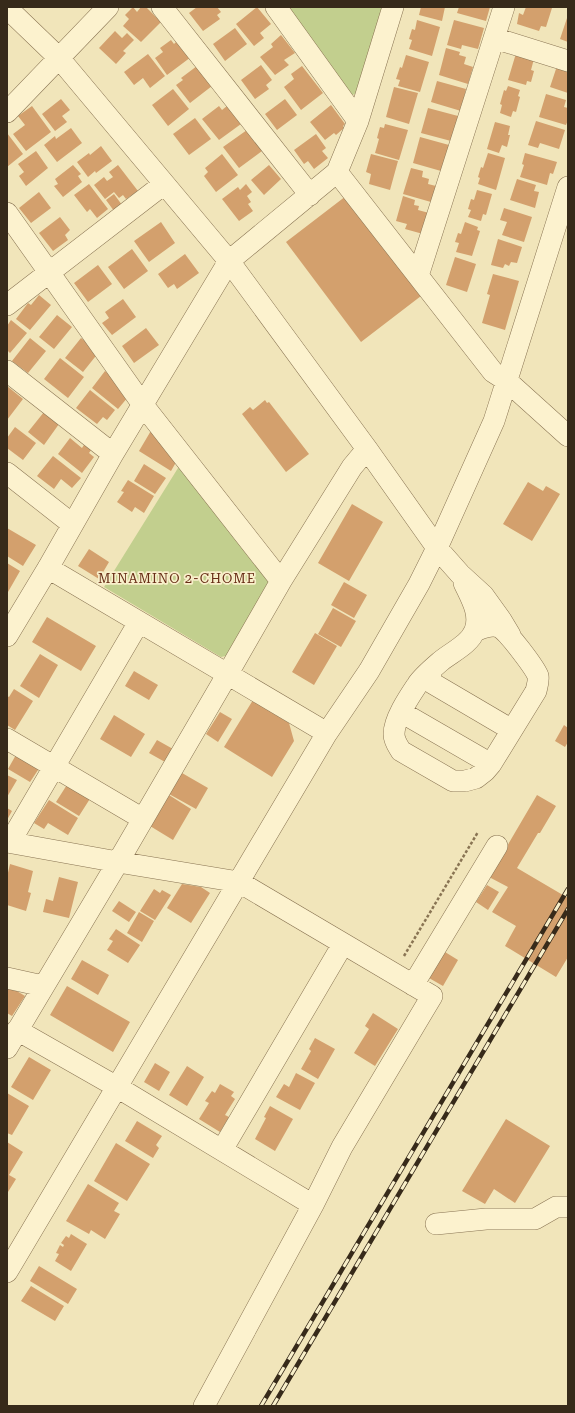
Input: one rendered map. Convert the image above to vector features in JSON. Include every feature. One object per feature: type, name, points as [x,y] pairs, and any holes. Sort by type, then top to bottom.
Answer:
[{"type":"street","points":[[7,112],[108,7]]},
{"type":"street","points":[[162,7],[310,195]]},
{"type":"street","points":[[276,7],[358,121]]},
{"type":"street","points":[[7,636],[48,568],[113,454],[229,261],[337,172],[358,121],[393,7]]},
{"type":"street","points":[[418,276],[504,7]]},
{"type":"street","points":[[7,8],[60,58],[229,261],[367,449],[437,548],[460,574],[483,595],[538,676],[536,691],[490,764],[485,771],[476,778],[453,782],[401,751],[394,736],[396,723],[418,683],[440,662],[465,643],[475,631],[487,626],[500,627],[510,636]]},
{"type":"street","points":[[494,38],[568,61]]},
{"type":"street","points":[[337,172],[493,372],[507,381],[568,436]]},
{"type":"street","points":[[7,306],[164,184]]},
{"type":"street","points":[[9,1264],[117,1087],[327,733],[369,671],[419,584],[437,548],[494,421],[568,188]]},
{"type":"street","points":[[7,213],[143,405],[281,581]]},
{"type":"street","points":[[7,371],[113,454]]},
{"type":"street","points":[[7,1048],[118,862],[281,581],[352,467],[367,449]]},
{"type":"street","points":[[7,473],[72,524]]},
{"type":"street","points":[[48,568],[327,733]]},
{"type":"street","points":[[460,574],[474,605],[476,616],[475,631]]},
{"type":"street","points":[[139,622],[8,842],[239,882],[432,996],[342,1147],[313,1205],[204,1406]]},
{"type":"street","points":[[430,672],[432,683],[512,730]]},
{"type":"street","points":[[401,712],[490,764]]},
{"type":"street","points":[[7,739],[143,819]]},
{"type":"street","points":[[413,985],[497,846]]},
{"type":"street","points":[[222,1150],[343,944]]},
{"type":"street","points":[[7,978],[43,986]]},
{"type":"street","points":[[17,1030],[117,1087],[313,1205]]},
{"type":"street","points":[[436,1224],[486,1219],[535,1219],[556,1207],[568,1207]]},
{"type":"path","points":[[394,974],[478,832]]},
{"type":"green space","points":[[282,7],[386,7],[360,93],[347,96]]},
{"type":"green space","points":[[183,460],[272,585],[230,655],[221,657],[104,587]]},
{"type":"building","points":[[133,7],[137,12],[141,7],[146,7],[161,22],[141,42],[123,26],[129,19],[125,15]]},
{"type":"building","points":[[197,7],[217,7],[221,12],[217,15],[220,19],[203,31],[189,13]]},
{"type":"building","points":[[257,7],[271,24],[260,33],[264,38],[254,46],[236,24]]},
{"type":"building","points":[[421,7],[445,7],[442,21],[419,15]]},
{"type":"building","points":[[459,7],[490,7],[486,21],[457,13]]},
{"type":"building","points":[[526,7],[552,8],[546,27],[541,26],[539,31],[517,24],[519,13],[523,15]]},
{"type":"building","points":[[568,15],[568,42],[560,39]]},
{"type":"building","points":[[417,20],[440,27],[432,56],[409,49],[412,40],[409,39],[412,29],[415,30]]},
{"type":"building","points":[[454,20],[484,28],[478,49],[462,45],[461,49],[447,45]]},
{"type":"building","points":[[235,28],[247,44],[225,61],[213,44]]},
{"type":"building","points":[[115,31],[122,38],[127,33],[134,40],[123,51],[126,53],[116,64],[99,48]]},
{"type":"building","points":[[281,35],[295,53],[284,60],[289,65],[275,75],[260,57],[273,47],[271,44]]},
{"type":"building","points":[[171,40],[174,44],[178,40],[191,57],[167,75],[155,58],[163,52],[160,48]]},
{"type":"building","points":[[446,48],[460,52],[459,55],[466,57],[464,64],[473,67],[468,84],[439,75]]},
{"type":"building","points":[[517,50],[535,55],[531,70],[534,71],[531,82],[527,81],[526,85],[508,80]]},
{"type":"building","points":[[148,54],[165,76],[150,88],[143,78],[134,85],[124,72]]},
{"type":"building","points":[[406,55],[429,62],[420,92],[398,86],[400,80],[396,79],[400,67],[402,68]]},
{"type":"building","points":[[261,65],[272,80],[266,85],[269,89],[255,99],[241,80]]},
{"type":"building","points":[[197,66],[212,86],[190,103],[176,85],[183,80],[181,78]]},
{"type":"building","points":[[302,66],[323,93],[301,110],[284,87],[294,79],[291,74]]},
{"type":"building","points":[[557,66],[568,66],[568,93],[550,87]]},
{"type":"building","points":[[437,81],[466,89],[461,111],[431,102]]},
{"type":"building","points":[[508,86],[520,90],[518,96],[520,97],[516,112],[513,111],[511,117],[500,113],[502,105],[500,104],[504,90],[506,91]]},
{"type":"building","points":[[394,87],[418,93],[409,124],[386,117]]},
{"type":"building","points":[[173,89],[189,109],[168,126],[152,105]]},
{"type":"building","points":[[546,94],[566,100],[564,107],[568,108],[568,120],[566,125],[539,117]]},
{"type":"building","points":[[61,99],[70,110],[62,116],[67,122],[55,131],[42,114]]},
{"type":"building","points":[[285,99],[297,115],[277,130],[265,114]]},
{"type":"building","points":[[331,105],[345,124],[343,126],[344,128],[336,135],[334,133],[325,140],[310,122]]},
{"type":"building","points":[[32,106],[51,132],[26,151],[13,134],[25,125],[18,116]]},
{"type":"building","points":[[219,106],[222,110],[227,106],[241,124],[219,140],[202,119]]},
{"type":"building","points":[[428,108],[458,116],[451,141],[421,133]]},
{"type":"building","points":[[195,118],[211,139],[189,155],[173,134]]},
{"type":"building","points":[[536,121],[565,130],[559,149],[540,143],[538,148],[528,145]]},
{"type":"building","points":[[495,122],[510,126],[508,135],[510,135],[507,147],[502,145],[499,153],[487,149]]},
{"type":"building","points":[[385,124],[408,130],[399,160],[375,153],[379,139],[377,138],[380,127],[384,128]]},
{"type":"building","points":[[71,128],[82,143],[57,162],[44,145],[55,136],[56,139]]},
{"type":"building","points":[[247,130],[262,151],[239,168],[223,147]]},
{"type":"building","points":[[7,133],[23,154],[7,167]]},
{"type":"building","points":[[316,134],[326,148],[322,151],[328,158],[314,169],[308,161],[304,164],[294,150]]},
{"type":"building","points":[[420,137],[449,145],[441,171],[413,163]]},
{"type":"building","points":[[101,146],[112,161],[88,177],[77,162],[89,153],[90,155]]},
{"type":"building","points":[[36,151],[48,168],[26,186],[19,176],[24,172],[18,164]]},
{"type":"building","points":[[488,153],[505,158],[496,190],[478,184],[480,178],[478,177],[481,167],[483,168]]},
{"type":"building","points":[[525,153],[557,162],[553,174],[550,173],[547,185],[520,177],[524,165],[522,164]]},
{"type":"building","points":[[222,154],[238,175],[216,192],[204,176],[208,172],[205,168]]},
{"type":"building","points":[[371,154],[398,161],[390,190],[369,184],[371,174],[366,172]]},
{"type":"building","points":[[73,165],[81,174],[78,176],[82,182],[63,197],[54,186],[58,184],[55,179]]},
{"type":"building","points":[[118,165],[138,191],[126,199],[123,195],[119,198],[114,192],[105,199],[94,185],[104,177],[107,181],[113,177],[109,172]]},
{"type":"building","points":[[269,165],[281,179],[264,195],[251,180]]},
{"type":"building","points":[[411,168],[423,171],[422,177],[429,179],[428,184],[436,186],[431,202],[403,194]]},
{"type":"building","points":[[517,179],[536,185],[534,191],[539,192],[535,208],[510,200]]},
{"type":"building","points":[[89,184],[108,209],[97,218],[90,209],[87,212],[74,195]]},
{"type":"building","points":[[246,184],[252,192],[247,196],[251,202],[248,204],[253,211],[239,221],[222,199],[238,187],[240,190]]},
{"type":"building","points":[[477,190],[492,194],[486,215],[483,214],[481,221],[468,217],[471,210],[468,209],[471,199],[474,200]]},
{"type":"building","points":[[39,192],[51,208],[31,223],[19,208]]},
{"type":"building","points":[[114,194],[122,205],[114,211],[106,200]]},
{"type":"building","points":[[346,196],[421,296],[361,342],[286,242]]},
{"type":"building","points":[[403,196],[415,200],[414,205],[419,206],[418,210],[429,213],[423,234],[405,229],[407,224],[396,221]]},
{"type":"building","points":[[504,208],[532,217],[524,242],[502,235],[507,222],[500,220]]},
{"type":"building","points":[[60,217],[70,230],[65,235],[68,240],[53,251],[39,233]]},
{"type":"building","points":[[161,222],[175,243],[149,262],[134,241]]},
{"type":"building","points":[[465,222],[478,227],[477,230],[480,231],[472,256],[456,252],[459,243],[455,242],[458,233],[461,234]]},
{"type":"building","points":[[498,239],[522,247],[517,263],[511,262],[509,266],[505,264],[503,268],[491,265]]},
{"type":"building","points":[[132,249],[148,271],[124,289],[108,267]]},
{"type":"building","points":[[185,254],[199,273],[177,289],[174,284],[168,288],[158,274]]},
{"type":"building","points":[[455,257],[476,264],[467,292],[446,285]]},
{"type":"building","points":[[98,265],[112,284],[88,302],[74,283]]},
{"type":"building","points":[[493,274],[519,281],[505,330],[482,323],[490,295],[487,294]]},
{"type":"building","points":[[39,295],[51,305],[30,330],[16,319],[28,303],[31,305]]},
{"type":"building","points":[[123,299],[136,317],[112,335],[102,323],[109,318],[105,312]]},
{"type":"building","points":[[57,315],[72,327],[54,349],[39,337]]},
{"type":"building","points":[[11,320],[27,333],[10,353],[7,350],[7,326]]},
{"type":"building","points":[[146,328],[159,345],[134,363],[122,346]]},
{"type":"building","points":[[30,338],[46,351],[28,373],[12,361]]},
{"type":"building","points":[[81,338],[99,352],[83,372],[65,358]]},
{"type":"building","points":[[60,358],[84,377],[68,398],[44,379]]},
{"type":"building","points":[[105,371],[124,387],[128,397],[118,409],[92,388]]},
{"type":"building","points":[[7,386],[23,399],[7,420]]},
{"type":"building","points":[[90,390],[115,410],[107,420],[103,417],[97,424],[76,408]]},
{"type":"building","points":[[265,400],[267,403],[269,402],[309,454],[286,472],[242,414],[250,407],[253,410]]},
{"type":"building","points":[[44,412],[59,424],[44,445],[28,432]]},
{"type":"building","points":[[15,427],[36,443],[23,460],[7,448],[7,438]]},
{"type":"building","points":[[152,429],[179,457],[171,471],[139,451]]},
{"type":"building","points":[[70,438],[82,448],[84,445],[91,450],[89,453],[94,457],[82,473],[58,454]]},
{"type":"building","points":[[53,456],[81,478],[72,488],[61,479],[54,489],[37,476]]},
{"type":"building","points":[[144,464],[166,478],[155,494],[134,481]]},
{"type":"building","points":[[128,480],[154,496],[144,513],[135,507],[132,512],[117,502],[124,492],[121,491]]},
{"type":"building","points":[[528,482],[543,491],[546,486],[560,494],[532,541],[503,524]]},
{"type":"building","points":[[352,504],[383,522],[349,581],[318,563]]},
{"type":"building","points":[[7,528],[36,545],[23,566],[7,556]]},
{"type":"building","points":[[89,549],[109,562],[99,579],[78,566]]},
{"type":"building","points":[[7,563],[20,571],[8,592],[7,591]]},
{"type":"building","points":[[344,582],[367,595],[354,618],[331,605]]},
{"type":"building","points":[[333,608],[356,621],[341,647],[318,634]]},
{"type":"building","points":[[47,617],[96,646],[81,671],[32,642]]},
{"type":"building","points":[[315,633],[337,646],[314,685],[292,672]]},
{"type":"building","points":[[40,654],[58,665],[39,698],[20,686]]},
{"type":"building","points":[[134,671],[158,685],[149,700],[125,686]]},
{"type":"building","points":[[14,689],[33,701],[15,730],[7,725],[7,696],[9,697]]},
{"type":"building","points":[[253,700],[289,723],[294,741],[272,777],[224,747]]},
{"type":"building","points":[[220,712],[232,719],[218,742],[206,734]]},
{"type":"building","points":[[114,715],[145,734],[131,757],[100,739]]},
{"type":"building","points":[[564,725],[568,728],[568,742],[565,747],[555,741]]},
{"type":"building","points":[[157,740],[173,749],[165,762],[149,753]]},
{"type":"building","points":[[17,753],[40,767],[30,782],[8,769]]},
{"type":"building","points":[[182,773],[208,788],[196,809],[169,794]]},
{"type":"building","points":[[7,775],[17,780],[7,797]]},
{"type":"building","points":[[70,780],[93,794],[79,816],[56,802]]},
{"type":"building","points":[[169,795],[191,809],[173,840],[150,826]]},
{"type":"building","points":[[537,795],[556,806],[517,868],[568,898],[568,957],[556,977],[505,946],[516,926],[492,912],[508,887],[489,877]]},
{"type":"building","points":[[49,800],[78,818],[68,835],[48,823],[44,829],[34,823]]},
{"type":"building","points":[[7,808],[12,811],[7,820]]},
{"type":"building","points":[[10,864],[33,871],[28,892],[31,893],[26,911],[7,905],[7,877]]},
{"type":"building","points":[[59,877],[78,882],[69,918],[43,912],[46,899],[53,901]]},
{"type":"building","points":[[182,884],[201,887],[210,893],[191,923],[167,908]]},
{"type":"building","points":[[487,885],[499,892],[488,910],[476,902]]},
{"type":"building","points":[[154,889],[160,893],[162,890],[171,895],[155,920],[140,911]]},
{"type":"building","points":[[119,901],[136,912],[129,922],[112,911]]},
{"type":"building","points":[[139,912],[154,921],[142,942],[127,933]]},
{"type":"building","points":[[116,929],[140,945],[128,963],[107,950],[113,941],[109,939]]},
{"type":"building","points":[[445,952],[458,960],[443,986],[429,978]]},
{"type":"building","points":[[82,960],[109,975],[98,995],[71,979]]},
{"type":"building","points":[[7,985],[25,996],[12,1016],[7,1013]]},
{"type":"building","points":[[67,986],[130,1022],[113,1052],[50,1015]]},
{"type":"building","points":[[373,1013],[398,1029],[375,1066],[354,1053],[369,1029],[365,1026]]},
{"type":"building","points":[[315,1038],[335,1049],[318,1079],[301,1069],[311,1051],[309,1049]]},
{"type":"building","points":[[29,1057],[51,1070],[33,1100],[11,1087]]},
{"type":"building","points":[[155,1063],[170,1072],[159,1091],[144,1082]]},
{"type":"building","points":[[187,1066],[204,1077],[187,1106],[169,1095]]},
{"type":"building","points":[[296,1073],[315,1083],[300,1110],[276,1097],[284,1084],[289,1087]]},
{"type":"building","points":[[220,1084],[234,1092],[231,1096],[235,1099],[225,1115],[229,1117],[220,1132],[199,1119],[209,1103],[205,1101],[212,1091],[215,1093]]},
{"type":"building","points":[[7,1093],[29,1106],[12,1135],[7,1133]]},
{"type":"building","points":[[270,1106],[293,1119],[275,1151],[255,1139],[266,1118],[264,1117]]},
{"type":"building","points":[[506,1119],[550,1146],[515,1203],[494,1189],[485,1204],[462,1191]]},
{"type":"building","points":[[137,1121],[162,1136],[156,1145],[159,1148],[153,1158],[125,1141]]},
{"type":"building","points":[[7,1142],[23,1152],[9,1175],[16,1179],[8,1192],[7,1191]]},
{"type":"building","points":[[116,1143],[150,1164],[127,1201],[94,1181]]},
{"type":"building","points":[[88,1184],[119,1203],[114,1211],[120,1214],[105,1239],[91,1230],[89,1234],[66,1221]]},
{"type":"building","points":[[71,1234],[87,1244],[71,1271],[55,1261],[59,1254],[56,1253],[60,1245],[63,1247],[64,1245],[61,1243],[66,1236],[69,1238]]},
{"type":"building","points":[[39,1266],[77,1289],[68,1304],[30,1281]]},
{"type":"building","points":[[31,1286],[64,1306],[55,1321],[21,1301]]},
{"type":"railway","points":[[261,1406],[568,889]]},
{"type":"railway","points":[[273,1406],[568,909]]},
{"type":"district","name":"MINAMINO 2-CHOME","points":[[177,578]]}]
